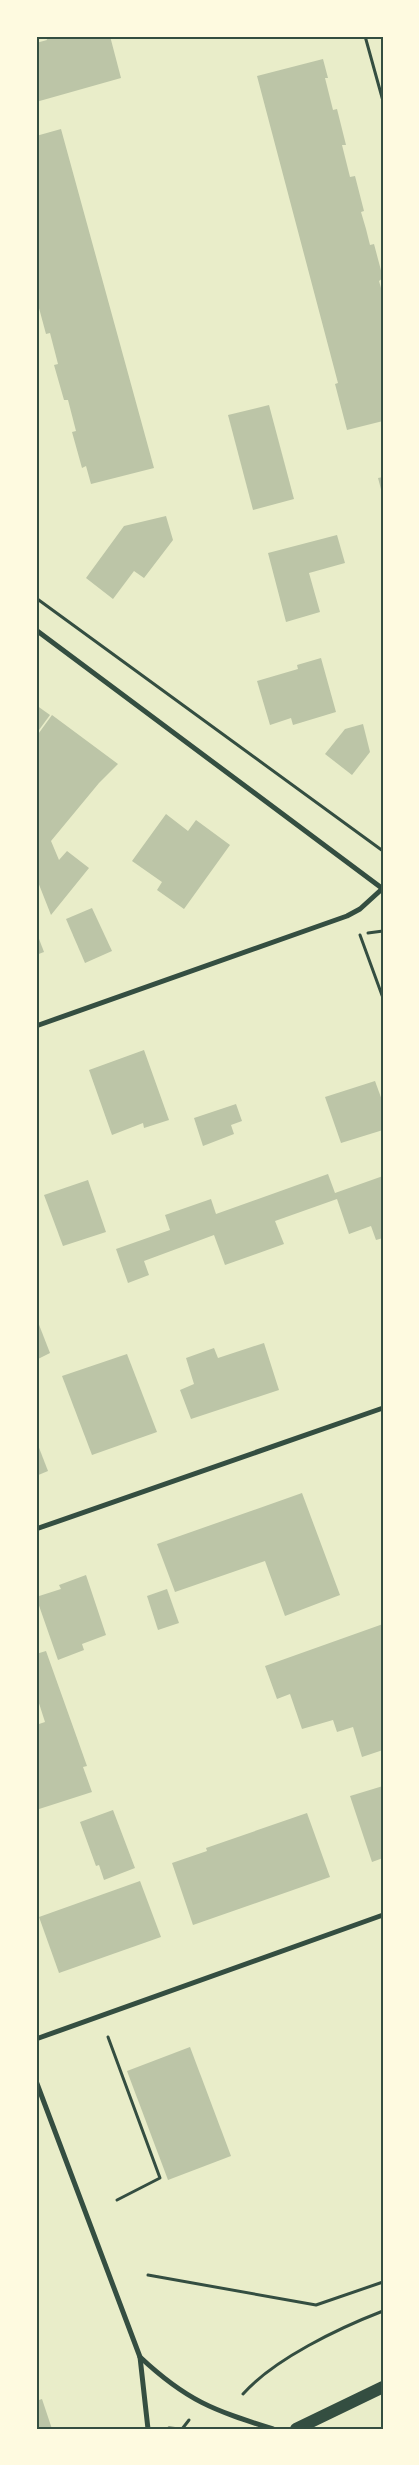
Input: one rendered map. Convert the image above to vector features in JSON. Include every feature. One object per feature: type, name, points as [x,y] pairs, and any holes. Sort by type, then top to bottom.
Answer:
[{"type":"main road","points":[[296,2429],[383,2387]]},
{"type":"street","points":[[36,630],[382,890],[360,909],[347,916],[36,1026]]},
{"type":"street","points":[[36,1529],[383,1408]]},
{"type":"street","points":[[36,2039],[383,1915]]},
{"type":"street","points":[[36,2081],[140,2357],[148,2429]]},
{"type":"street","points":[[140,2357],[166,2382],[186,2395],[226,2414],[273,2429]]},
{"type":"path","points":[[365,36],[383,101]]},
{"type":"path","points":[[36,598],[383,851]]},
{"type":"path","points":[[383,931],[359,933],[383,998]]},
{"type":"path","points":[[107,2034],[160,2178],[117,2200]]},
{"type":"path","points":[[148,2275],[316,2305],[383,2282]]},
{"type":"path","points":[[226,2414],[258,2378],[344,2326],[383,2311]]},
{"type":"building","points":[[46,36],[110,36],[121,78],[36,102],[36,43],[47,40]]},
{"type":"building","points":[[323,59],[328,78],[325,78],[333,110],[337,109],[346,145],[342,145],[350,177],[355,176],[364,211],[361,212],[370,245],[374,244],[383,278],[379,281],[383,295],[383,421],[347,430],[335,384],[338,383],[257,76]]},
{"type":"building","points":[[61,129],[154,468],[91,484],[86,466],[82,468],[72,432],[76,431],[68,400],[64,400],[54,365],[58,364],[50,333],[46,334],[36,297],[39,295],[36,285],[36,136]]},
{"type":"building","points":[[269,405],[294,499],[253,510],[228,415]]},
{"type":"building","points":[[383,477],[383,493],[382,493],[378,478]]},
{"type":"building","points":[[166,516],[173,540],[144,578],[134,571],[113,599],[86,578],[124,526]]},
{"type":"building","points":[[337,535],[345,563],[309,573],[320,612],[286,622],[268,553]]},
{"type":"building","points":[[321,658],[336,712],[293,725],[291,718],[270,725],[257,681],[298,669],[297,665]]},
{"type":"building","points":[[36,705],[50,715],[36,734]]},
{"type":"building","points":[[52,715],[118,764],[99,783],[51,841],[59,860],[67,851],[89,868],[51,915],[36,877],[36,737]]},
{"type":"building","points":[[363,724],[370,752],[352,775],[325,754],[345,729]]},
{"type":"building","points":[[166,814],[188,831],[196,820],[230,845],[184,909],[157,890],[162,882],[132,861]]},
{"type":"building","points":[[92,908],[112,951],[85,963],[66,919]]},
{"type":"building","points":[[36,931],[44,952],[36,955]]},
{"type":"building","points":[[144,1050],[169,1120],[144,1128],[143,1123],[112,1135],[89,1070]]},
{"type":"building","points":[[375,1081],[383,1103],[383,1130],[341,1143],[325,1097]]},
{"type":"building","points":[[236,1104],[242,1121],[231,1125],[234,1134],[203,1146],[194,1118]]},
{"type":"building","points":[[328,1174],[335,1193],[383,1176],[383,1238],[376,1240],[371,1226],[349,1234],[337,1199],[275,1221],[284,1244],[225,1265],[214,1235],[144,1261],[149,1275],[128,1283],[116,1249],[170,1230],[165,1215],[211,1199],[216,1214]]},
{"type":"building","points":[[88,1180],[106,1232],[63,1246],[44,1195]]},
{"type":"building","points":[[36,1317],[50,1353],[36,1360]]},
{"type":"building","points":[[264,1343],[279,1390],[191,1419],[180,1390],[194,1384],[186,1358],[214,1348],[218,1358]]},
{"type":"building","points":[[127,1354],[157,1432],[92,1455],[62,1376]]},
{"type":"building","points":[[36,1440],[48,1471],[36,1476]]},
{"type":"building","points":[[302,1493],[340,1595],[285,1616],[265,1561],[175,1592],[157,1544]]},
{"type":"building","points":[[86,1575],[106,1635],[82,1644],[84,1650],[58,1660],[36,1597],[61,1589],[59,1585]]},
{"type":"building","points":[[167,1589],[179,1623],[158,1630],[147,1596]]},
{"type":"building","points":[[383,1624],[383,1750],[362,1757],[353,1727],[337,1732],[333,1720],[302,1729],[290,1694],[277,1699],[265,1666]]},
{"type":"building","points":[[46,1651],[87,1766],[83,1767],[92,1792],[36,1810],[36,1725],[45,1722],[36,1694],[36,1685],[39,1685],[36,1675],[36,1654]]},
{"type":"building","points":[[383,1786],[383,1858],[372,1862],[350,1796]]},
{"type":"building","points":[[113,1810],[135,1868],[104,1880],[99,1865],[96,1866],[80,1822]]},
{"type":"building","points":[[307,1813],[330,1877],[193,1925],[172,1863],[207,1851],[206,1848]]},
{"type":"building","points":[[140,1881],[161,1937],[59,1973],[39,1917]]},
{"type":"building","points":[[190,2047],[231,2156],[168,2180],[127,2071]]},
{"type":"building","points":[[42,2399],[52,2429],[36,2429],[36,2401]]}]
